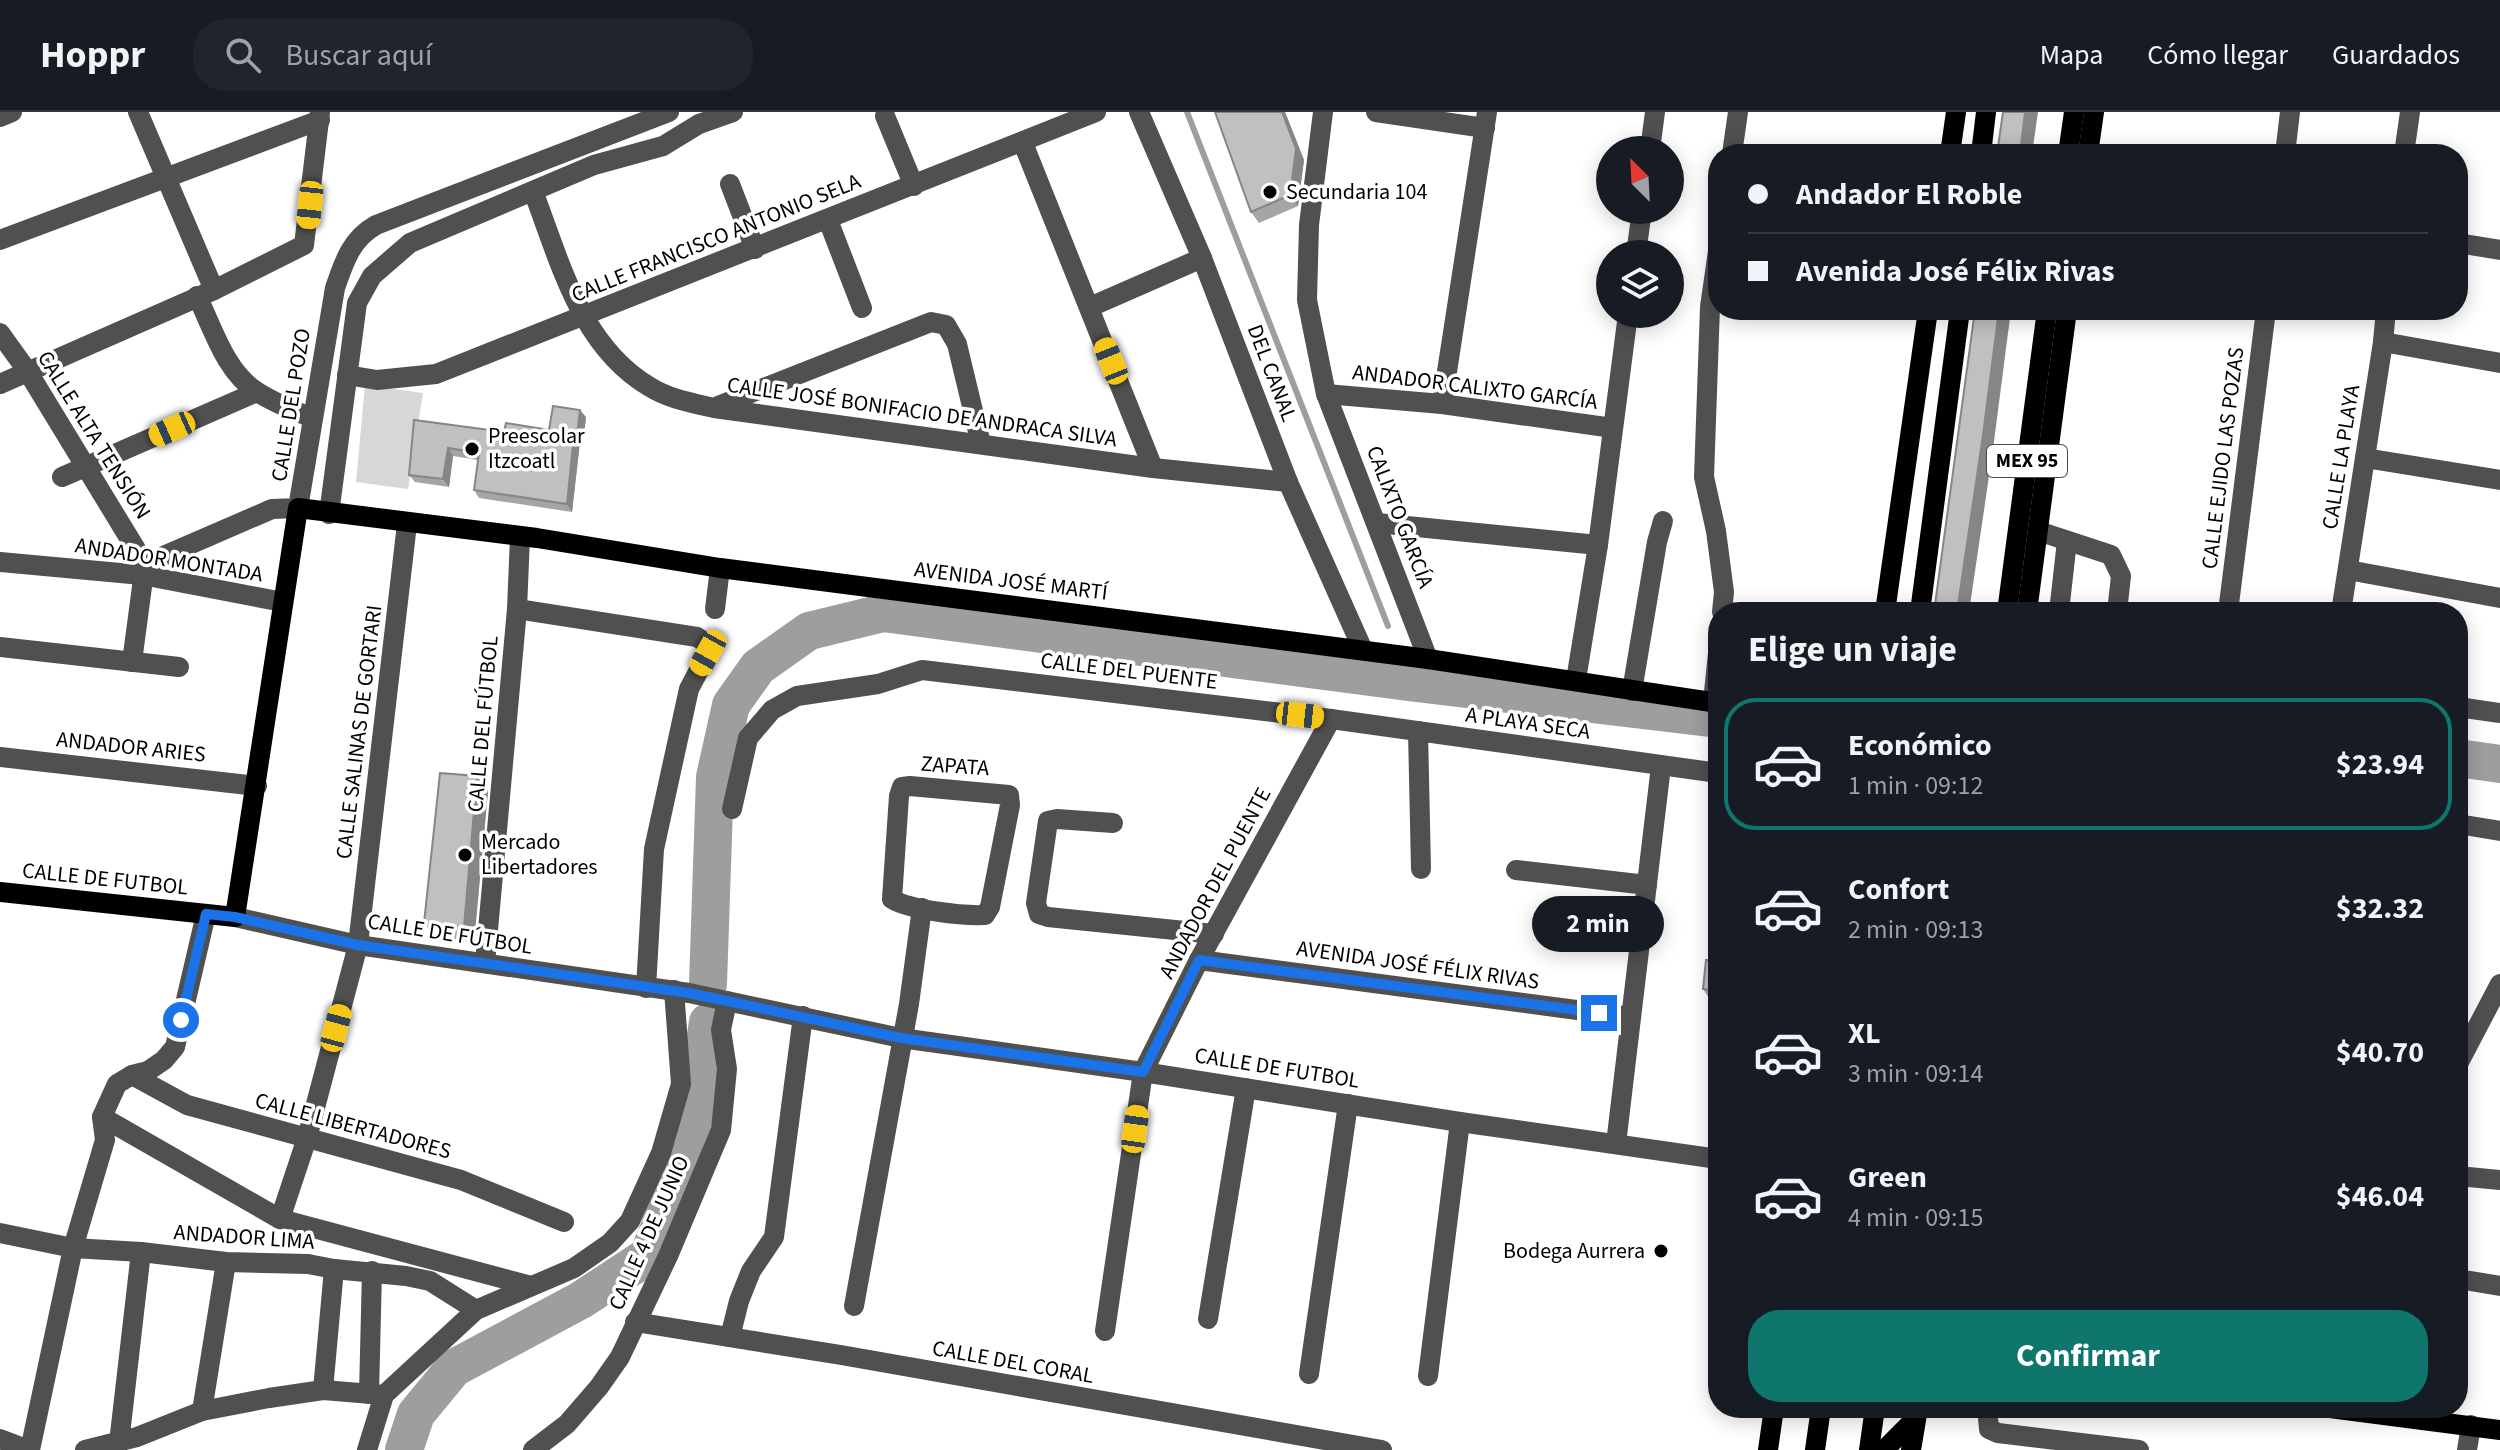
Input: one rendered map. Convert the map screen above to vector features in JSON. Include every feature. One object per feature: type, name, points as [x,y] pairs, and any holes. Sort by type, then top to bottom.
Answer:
[{"type":"main road","points":[[1951,144],[1956,112]]},
{"type":"main road","points":[[1982,144],[1986,112]]},
{"type":"main road","points":[[2069,144],[2074,112]]},
{"type":"main road","points":[[2089,144],[2094,112]]},
{"type":"main road","points":[[1886,602],[1927,320]]},
{"type":"main road","points":[[1921,602],[1959,320]]},
{"type":"main road","name":"MEX 95","points":[[2008,602],[2046,320]]},
{"type":"main road","points":[[2028,602],[2066,320]]},
{"type":"main road","name":"AVENIDA JOSÉ MARTÍ","points":[[298,508],[520,537],[720,568],[1363,650],[1708,701]]},
{"type":"main road","name":"CALLE DEL POZO","points":[[235,917],[298,508]]},
{"type":"main road","name":"CALLE DE FUTBOL","points":[[0,892],[206,914]]},
{"type":"main road","name":"CALLE DE FÚTBOL","points":[[206,914],[235,917]]},
{"type":"main road","points":[[1768,1450],[1773,1418]]},
{"type":"main road","points":[[1815,1450],[1820,1418]]},
{"type":"main road","points":[[1869,1450],[1874,1418]]},
{"type":"main road","points":[[1884,1450],[1913,1418]]},
{"type":"main road","points":[[1911,1450],[1916,1418]]},
{"type":"main road","points":[[2416,1418],[2500,1430]]},
{"type":"street","points":[[0,117],[12,112]]},
{"type":"street","points":[[138,112],[166,179],[232,366],[243,381],[257,392],[312,418]]},
{"type":"street","name":"CALLE DEL POZO","points":[[298,508],[335,288],[346,254],[362,233],[669,112]]},
{"type":"street","points":[[329,514],[357,303],[372,276],[410,243],[594,165],[663,146],[699,124],[733,112]]},
{"type":"street","name":"CALLE FRANCISCO ANTONIO SELA","points":[[347,375],[377,380],[436,374],[1096,112]]},
{"type":"street","name":"DEL CANAL","points":[[1139,112],[1202,258],[1288,482],[1363,650]]},
{"type":"street","name":"ANDADOR CALIXTO GARCÍA","points":[[1323,112],[1309,225],[1307,300],[1326,394],[1442,404],[1613,428]]},
{"type":"street","points":[[1376,112],[1486,120],[1442,404]]},
{"type":"street","points":[[1652,136],[1655,112]]},
{"type":"street","points":[[1733,144],[1738,112]]},
{"type":"street","points":[[2286,144],[2290,112]]},
{"type":"street","points":[[2405,144],[2410,112]]},
{"type":"street","points":[[0,240],[166,179],[320,116],[304,245],[206,293],[0,384]]},
{"type":"street","points":[[885,116],[914,186]]},
{"type":"street","points":[[1023,143],[1153,468]]},
{"type":"street","points":[[730,184],[755,249]]},
{"type":"street","name":"CALLE JOSÉ BONIFACIO DE ANDRACA SILVA","points":[[533,191],[583,317],[604,347],[650,387],[682,401],[714,408],[1153,468],[1288,482]]},
{"type":"street","points":[[828,220],[862,308]]},
{"type":"street","points":[[2468,245],[2500,250]]},
{"type":"street","points":[[1090,307],[1202,258]]},
{"type":"street","points":[[1710,320],[1704,477],[1718,546],[1723,602]]},
{"type":"street","name":"CALLE EJIDO LAS POZAS","points":[[2229,602],[2265,320]]},
{"type":"street","name":"CALLE LA PLAYA","points":[[2343,602],[2385,320]]},
{"type":"street","points":[[714,408],[931,322],[946,325],[957,344],[981,444]]},
{"type":"street","points":[[1576,680],[1598,545],[1626,328]]},
{"type":"street","name":"CALLE ALTA TENSIÓN","points":[[0,333],[88,466],[144,569]]},
{"type":"street","points":[[2383,342],[2500,363]]},
{"type":"street","points":[[62,477],[257,392]]},
{"type":"street","name":"CALIXTO GARCÍA","points":[[1326,394],[1428,659]]},
{"type":"street","points":[[2365,458],[2500,480]]},
{"type":"street","points":[[132,662],[144,569],[272,509],[298,508]]},
{"type":"street","points":[[1632,691],[1663,521]]},
{"type":"street","points":[[1377,523],[1598,545]]},
{"type":"street","name":"CALLE SALINAS DE GORTARI","points":[[280,1219],[307,1138],[358,945],[407,524]]},
{"type":"street","points":[[2038,531],[2111,555],[2121,576],[2118,602]]},
{"type":"street","name":"CALLE DEL FÚTBOL","points":[[485,963],[517,609],[520,537]]},
{"type":"street","points":[[2060,602],[2067,541]]},
{"type":"street","name":"ANDADOR MONTADA","points":[[0,562],[144,569],[283,602]]},
{"type":"street","points":[[715,609],[720,568]]},
{"type":"street","points":[[2348,570],[2500,598]]},
{"type":"street","points":[[517,609],[697,637],[706,643],[708,653],[685,702],[654,849],[646,988]]},
{"type":"street","points":[[0,647],[179,667]]},
{"type":"street","name":"CALLE DEL PUENTE","points":[[732,809],[748,738],[772,710],[797,696],[878,684],[922,670],[1331,719]]},
{"type":"street","points":[[2468,708],[2500,713]]},
{"type":"street","name":"A PLAYA SECA","points":[[1331,719],[1708,772]]},
{"type":"street","name":"ANDADOR DEL PUENTE","points":[[1105,1331],[1143,1072],[1199,960],[1331,719]]},
{"type":"street","points":[[1418,731],[1421,869]]},
{"type":"street","name":"ANDADOR ARIES","points":[[0,757],[257,786]]},
{"type":"street","points":[[1616,1144],[1661,766]]},
{"type":"street","name":"ZAPATA","points":[[902,787],[1009,795],[1010,805],[990,907],[985,915],[922,908],[892,899],[902,787]]},
{"type":"street","points":[[1113,823],[1048,821],[1036,903],[1039,914],[1214,934]]},
{"type":"street","points":[[2468,826],[2500,831]]},
{"type":"street","points":[[1516,870],[1647,885]]},
{"type":"street","points":[[854,1306],[909,1004],[922,908]]},
{"type":"street","points":[[0,1439],[30,1450],[79,1231],[105,1140],[102,1117],[117,1084],[132,1075],[148,1071],[164,1060],[175,1047],[206,914]]},
{"type":"street","name":"CALLE DE FÚTBOL","points":[[235,917],[358,945],[682,992]]},
{"type":"street","name":"AVENIDA JOSÉ FÉLIX RIVAS","points":[[1199,960],[1630,1017]]},
{"type":"street","points":[[2468,1045],[2500,984]]},
{"type":"street","points":[[354,1450],[376,1394],[476,1310],[574,1268],[610,1243],[630,1221],[661,1153],[681,1084],[682,992]]},
{"type":"street","name":"CALLE DE FUTBOL","points":[[682,992],[901,1038],[1708,1158]]},
{"type":"street","name":"CALLE 4 DE JUNIO","points":[[533,1450],[567,1424],[620,1357],[668,1256],[721,1130],[727,1069],[721,1030],[727,1001]]},
{"type":"street","points":[[730,1337],[751,1271],[774,1237],[803,1016]]},
{"type":"street","name":"CALLE LIBERTADORES","points":[[132,1075],[187,1105],[461,1180],[564,1222]]},
{"type":"street","points":[[1208,1319],[1246,1088]]},
{"type":"street","points":[[1309,1374],[1348,1104]]},
{"type":"street","points":[[102,1117],[280,1219],[531,1286]]},
{"type":"street","points":[[1428,1376],[1460,1122]]},
{"type":"street","points":[[2468,1177],[2500,1180]]},
{"type":"street","name":"ANDADOR LIMA","points":[[0,1233],[79,1231],[141,1252],[226,1262],[308,1264],[372,1271],[430,1281],[476,1310]]},
{"type":"street","points":[[119,1443],[141,1252]]},
{"type":"street","points":[[202,1411],[226,1262]]},
{"type":"street","points":[[323,1390],[334,1269]]},
{"type":"street","points":[[367,1450],[376,1394],[372,1271]]},
{"type":"street","points":[[2468,1281],[2500,1286]]},
{"type":"street","name":"CALLE DEL CORAL","points":[[635,1322],[1382,1450]]},
{"type":"street","points":[[85,1450],[119,1443],[202,1411],[323,1390],[376,1394]]},
{"type":"street","points":[[1988,1418],[1998,1433],[2139,1450]]},
{"type":"street","points":[[2467,1450],[2471,1425]]},
{"type":"shaded area","points":[[365,385],[423,393],[408,489],[356,482]]},
{"type":"building","points":[[1215,112],[1282,112],[1296,149],[1290,195],[1251,212]]},
{"type":"building","points":[[2003,112],[2025,112],[2021,144],[1998,144]]},
{"type":"building","points":[[1974,320],[1998,320],[1958,602],[1935,602]]},
{"type":"building","points":[[553,406],[580,410],[577,435],[574,435],[567,504],[474,490],[479,453],[448,448],[443,479],[409,475],[414,420],[504,432],[506,423],[549,430]]},
{"type":"building","points":[[440,773],[477,776],[464,927],[424,923]]},
{"type":"building","points":[[1706,960],[1708,960],[1708,990],[1703,989]]},
{"type":"waterway","points":[[1187,112],[1388,626]]},
{"type":"waterway","points":[[708,984],[715,777],[731,705],[758,667],[809,631],[883,613],[1708,718]]},
{"type":"waterway","points":[[1405,677],[1408,682]]},
{"type":"waterway","points":[[2468,759],[2500,764]]},
{"type":"waterway","points":[[404,1450],[416,1414],[454,1368],[581,1300],[648,1256],[688,1156],[708,1022]]},
{"type":"place","name":"Secundaria 104","points":[[1270,192]]},
{"type":"place","name":"Preescolar Itzcoatl","points":[[472,449]]},
{"type":"place","name":"Mercado Libertadores","points":[[465,855]]},
{"type":"place","name":"Bodega Aurrera","points":[[1661,1251]]},
{"type":"route","points":[[181,1020],[206,914],[235,917],[358,945],[674,990],[901,1038],[1143,1072],[1199,960],[1599,1013]]}]
